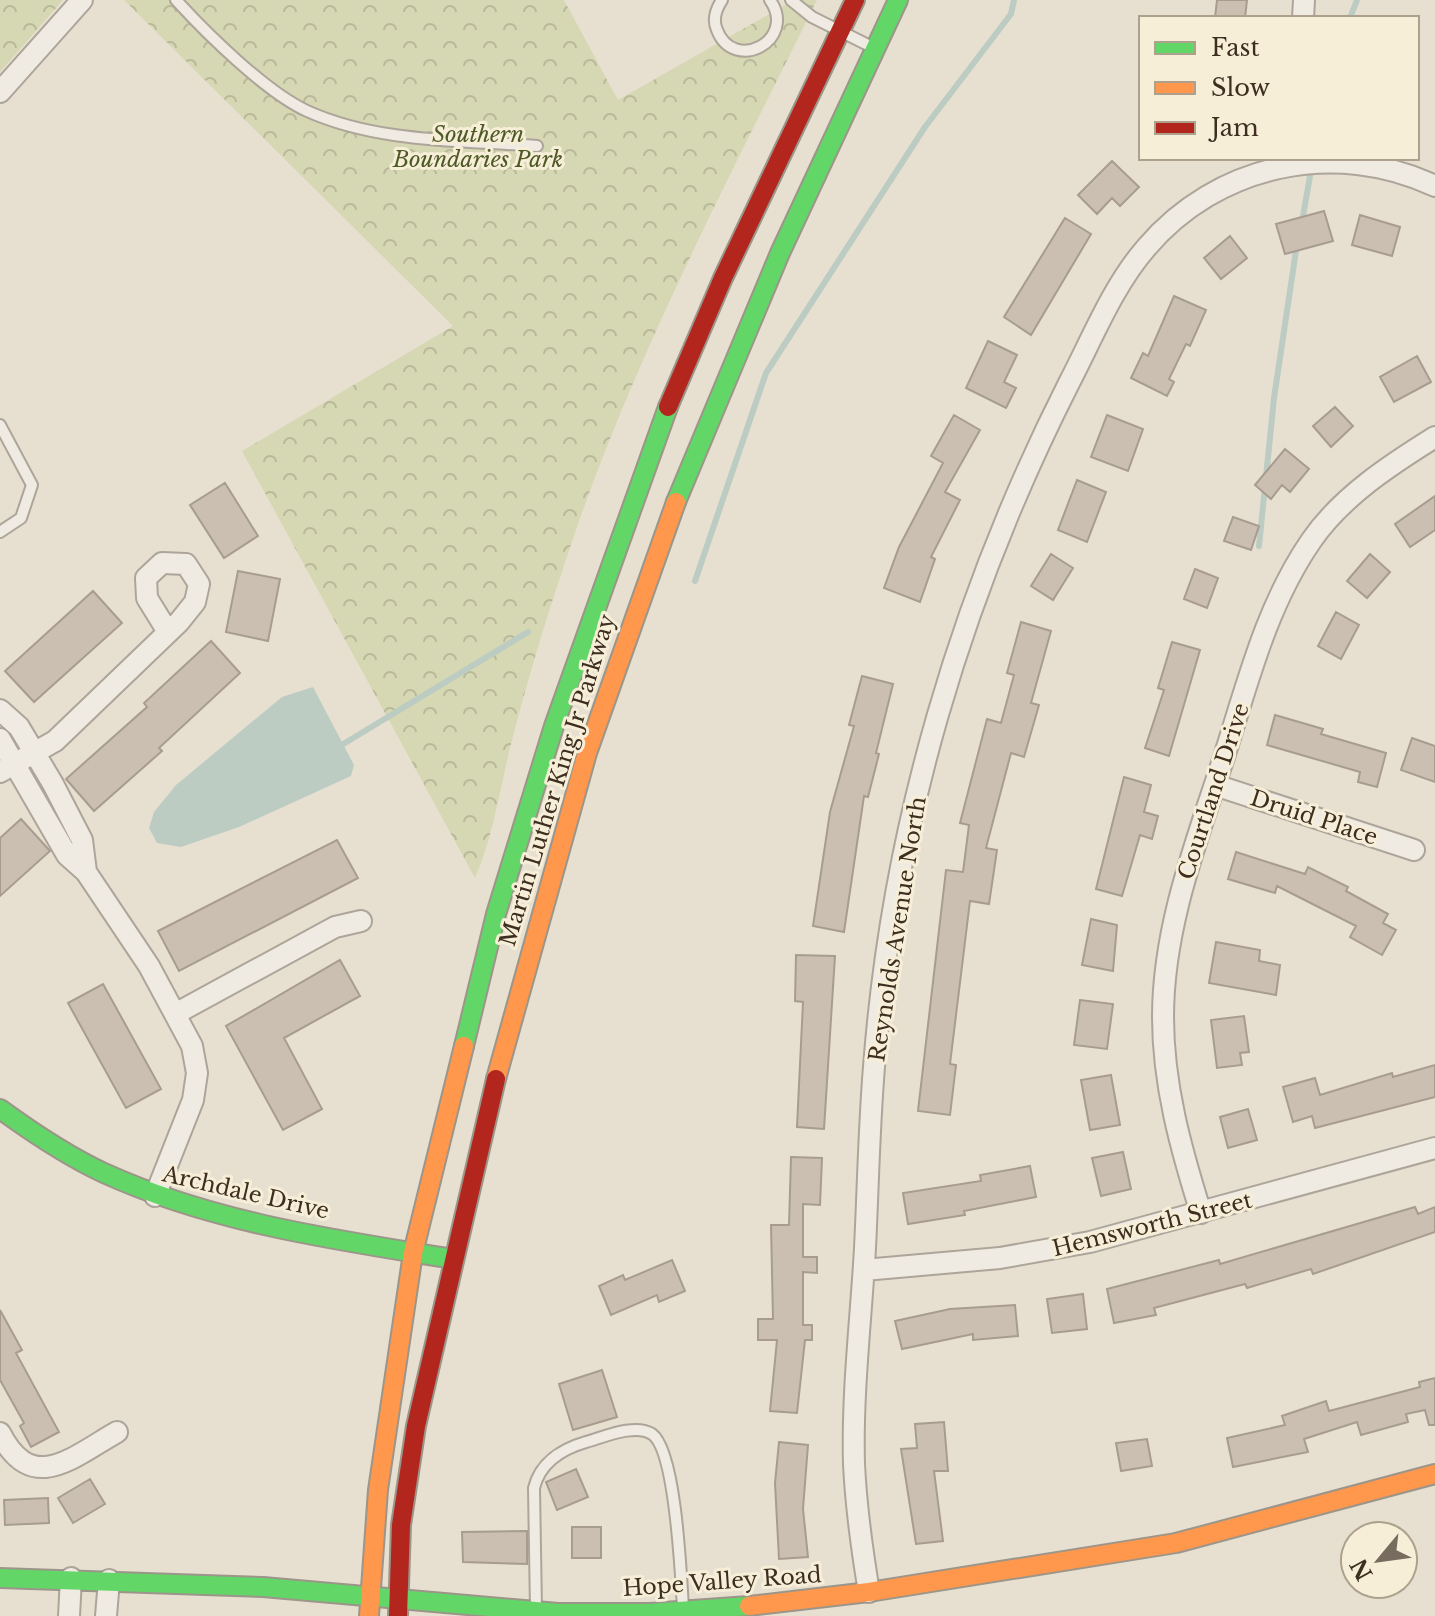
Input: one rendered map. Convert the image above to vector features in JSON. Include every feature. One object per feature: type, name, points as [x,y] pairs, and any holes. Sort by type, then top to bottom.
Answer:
[{"type":"main road","name":"Martin Luther King Jr Parkway","points":[[369,1616],[368,1596],[378,1490],[413,1253],[496,914],[589,621],[663,419],[717,292],[855,0]]},
{"type":"main road","name":"Martin Luther King Jr Parkway","points":[[397,1607],[413,1455],[454,1259],[523,969],[609,687],[662,537],[729,365],[898,0]]},
{"type":"main road","name":"Archdale Drive","points":[[0,1109],[81,1163],[155,1196],[229,1216],[454,1259]]},
{"type":"main road","name":"Hope Valley Road","points":[[0,1578],[71,1578],[368,1596],[397,1607],[683,1610],[869,1592],[1176,1543],[1435,1474]]},
{"type":"street","points":[[0,92],[82,0]]},
{"type":"street","name":"Reynolds Avenue North","points":[[869,1592],[854,1466],[874,1064],[902,866],[943,691],[990,559],[1045,431],[1097,329],[1144,250],[1190,207],[1238,180],[1305,160],[1388,168],[1435,186]]},
{"type":"street","name":"Courtland Drive","points":[[1201,1213],[1170,1102],[1163,1017],[1172,922],[1267,623],[1296,565],[1313,538],[1349,500],[1390,466],[1435,437]]},
{"type":"street","points":[[7,768],[55,741],[168,632]]},
{"type":"street","points":[[0,710],[19,727],[82,840],[86,872]]},
{"type":"street","points":[[0,739],[7,768],[67,855],[86,872],[149,966],[192,1046],[197,1073],[193,1100],[155,1196]]},
{"type":"street","name":"Druid Place","points":[[1215,785],[1414,850]]},
{"type":"street","points":[[175,1014],[335,927],[361,921]]},
{"type":"street","name":"Hemsworth Street","points":[[864,1270],[1044,1251],[1201,1213],[1435,1148]]},
{"type":"street","points":[[0,1433],[19,1460],[29,1467],[44,1469],[63,1463],[117,1432]]},
{"type":"street","points":[[69,1616],[71,1578]]},
{"type":"street","points":[[106,1616],[109,1580]]},
{"type":"lane","points":[[176,0],[245,66],[304,109],[344,125],[399,135],[537,146]]},
{"type":"lane","points":[[722,0],[715,13],[718,34],[724,42],[742,52],[762,48],[770,41],[778,22],[774,1]]},
{"type":"lane","points":[[791,0],[812,17],[874,48]]},
{"type":"lane","points":[[0,425],[32,485],[21,518],[0,532]]},
{"type":"lane","points":[[536,1610],[534,1488],[538,1473],[543,1465],[582,1443],[637,1429],[651,1434],[659,1442],[671,1479],[683,1610]]},
{"type":"green space","points":[[0,0],[63,0],[0,72]]},
{"type":"green space","name":"Southern Boundaries Park","points":[[124,0],[564,0],[618,100],[794,0],[817,0],[659,324],[603,456],[542,633],[491,829],[475,878],[242,451],[453,326]]},
{"type":"shaded area","points":[[313,687],[354,765],[351,776],[239,827],[181,847],[157,843],[149,828],[154,812],[176,785],[282,697]]},
{"type":"building","points":[[1217,0],[1247,0],[1245,16],[1215,16]]},
{"type":"building","points":[[1112,161],[1139,187],[1120,206],[1112,198],[1097,214],[1078,195]]},
{"type":"building","points":[[1324,211],[1333,241],[1285,254],[1276,224]]},
{"type":"building","points":[[1360,215],[1400,227],[1392,256],[1352,245]]},
{"type":"building","points":[[1065,218],[1091,234],[1031,335],[1004,317]]},
{"type":"building","points":[[1230,236],[1247,258],[1221,279],[1204,258]]},
{"type":"building","points":[[1174,296],[1206,310],[1190,346],[1186,344],[1169,379],[1174,382],[1167,396],[1131,378],[1143,353],[1148,356]]},
{"type":"building","points":[[988,341],[1017,355],[1004,382],[1016,388],[1006,408],[966,388]]},
{"type":"building","points":[[1417,356],[1431,382],[1394,402],[1380,377]]},
{"type":"building","points":[[1335,407],[1353,426],[1331,447],[1313,426]]},
{"type":"building","points":[[954,415],[980,430],[945,492],[960,500],[931,557],[935,559],[920,602],[884,588],[899,547],[943,463],[931,456]]},
{"type":"building","points":[[1107,415],[1143,429],[1128,471],[1091,457]]},
{"type":"building","points":[[1285,449],[1309,469],[1290,492],[1282,485],[1271,499],[1255,485]]},
{"type":"building","points":[[1077,480],[1106,492],[1087,542],[1058,530]]},
{"type":"building","points":[[225,483],[258,536],[224,558],[190,505]]},
{"type":"building","points":[[1435,496],[1435,530],[1410,547],[1395,524]]},
{"type":"building","points":[[1233,517],[1259,526],[1251,550],[1224,541]]},
{"type":"building","points":[[1051,554],[1073,568],[1053,600],[1031,586]]},
{"type":"building","points":[[1370,554],[1390,572],[1367,598],[1347,581]]},
{"type":"building","points":[[1195,569],[1218,578],[1207,608],[1184,599]]},
{"type":"building","points":[[238,571],[280,579],[268,641],[226,632]]},
{"type":"building","points":[[93,591],[122,623],[34,702],[5,671]]},
{"type":"building","points":[[1336,612],[1359,625],[1341,659],[1318,646]]},
{"type":"building","points":[[1021,622],[1051,631],[1031,703],[1039,705],[1024,757],[1011,753],[986,848],[997,850],[989,904],[970,901],[950,1064],[956,1065],[950,1115],[918,1111],[946,870],[963,872],[969,825],[960,823],[987,719],[1001,723],[1014,675],[1007,673]]},
{"type":"building","points":[[211,641],[240,673],[159,748],[162,751],[94,811],[66,779],[147,707],[144,703]]},
{"type":"building","points":[[1172,642],[1200,650],[1169,756],[1145,748],[1164,690],[1158,688]]},
{"type":"building","points":[[862,676],[893,684],[868,797],[864,796],[844,932],[813,926],[830,812],[854,726],[849,725]]},
{"type":"building","points":[[1275,715],[1323,729],[1321,734],[1386,753],[1377,787],[1358,782],[1360,772],[1267,745]]},
{"type":"building","points":[[1412,738],[1435,746],[1435,782],[1401,770]]},
{"type":"building","points":[[1124,777],[1151,785],[1144,812],[1158,816],[1152,839],[1140,835],[1122,896],[1096,889]]},
{"type":"building","points":[[21,819],[50,851],[0,896],[0,838]]},
{"type":"building","points":[[337,840],[358,878],[179,971],[158,931]]},
{"type":"building","points":[[1236,852],[1305,874],[1308,867],[1348,887],[1346,891],[1388,914],[1383,923],[1396,930],[1382,955],[1350,937],[1356,926],[1277,886],[1275,893],[1228,879]]},
{"type":"building","points":[[1091,919],[1117,925],[1113,971],[1082,965]]},
{"type":"building","points":[[1216,942],[1260,950],[1259,961],[1280,965],[1276,995],[1209,983]]},
{"type":"building","points":[[796,955],[835,956],[824,1129],[797,1127],[803,1002],[795,1001]]},
{"type":"building","points":[[340,960],[360,996],[284,1038],[322,1109],[283,1130],[226,1026]]},
{"type":"building","points":[[103,984],[161,1089],[126,1108],[68,1003]]},
{"type":"building","points":[[1080,1000],[1113,1004],[1107,1049],[1074,1045]]},
{"type":"building","points":[[1244,1016],[1249,1052],[1240,1053],[1242,1065],[1217,1068],[1211,1020]]},
{"type":"building","points":[[1435,1065],[1435,1097],[1315,1128],[1312,1116],[1293,1122],[1283,1087],[1315,1078],[1320,1095],[1392,1073],[1393,1077]]},
{"type":"building","points":[[1111,1075],[1120,1125],[1090,1130],[1081,1080]]},
{"type":"building","points":[[1248,1109],[1257,1140],[1228,1148],[1220,1117]]},
{"type":"building","points":[[1123,1152],[1131,1189],[1101,1196],[1092,1158]]},
{"type":"building","points":[[791,1157],[822,1158],[820,1205],[803,1204],[803,1257],[817,1257],[817,1273],[803,1272],[803,1325],[812,1325],[812,1340],[805,1340],[797,1413],[770,1411],[777,1340],[758,1340],[758,1319],[773,1319],[771,1225],[789,1225]]},
{"type":"building","points":[[1030,1166],[1036,1197],[964,1211],[965,1215],[908,1224],[903,1193],[981,1181],[980,1175]]},
{"type":"building","points":[[1415,1207],[1418,1214],[1435,1207],[1435,1232],[1313,1274],[1311,1269],[1247,1288],[1245,1284],[1154,1308],[1156,1315],[1114,1323],[1107,1289],[1219,1260],[1220,1264]]},
{"type":"building","points":[[672,1260],[685,1291],[659,1302],[657,1295],[611,1315],[599,1286],[623,1275],[625,1280]]},
{"type":"building","points":[[1083,1294],[1087,1329],[1052,1333],[1047,1299]]},
{"type":"building","points":[[1015,1305],[1018,1336],[973,1340],[973,1334],[902,1349],[895,1321],[950,1309]]},
{"type":"building","points":[[0,1310],[22,1350],[16,1353],[59,1432],[31,1447],[20,1426],[24,1423],[0,1380]]},
{"type":"building","points":[[602,1370],[617,1417],[573,1430],[559,1384]]},
{"type":"building","points":[[1435,1378],[1435,1425],[1429,1425],[1425,1410],[1406,1414],[1408,1422],[1361,1435],[1357,1422],[1304,1439],[1308,1452],[1233,1467],[1227,1438],[1285,1425],[1282,1416],[1326,1401],[1329,1411],[1420,1387],[1419,1382]]},
{"type":"building","points":[[944,1422],[948,1471],[934,1471],[943,1541],[916,1544],[901,1449],[917,1448],[915,1424]]},
{"type":"building","points":[[1147,1439],[1152,1466],[1121,1471],[1116,1443]]},
{"type":"building","points":[[779,1442],[808,1445],[803,1509],[808,1557],[779,1559],[775,1483]]},
{"type":"building","points":[[576,1469],[588,1497],[557,1510],[546,1482]]},
{"type":"building","points":[[90,1479],[105,1504],[73,1523],[58,1498]]},
{"type":"building","points":[[48,1498],[49,1523],[5,1525],[4,1500]]},
{"type":"building","points":[[572,1527],[601,1527],[601,1558],[572,1558]]},
{"type":"building","points":[[527,1531],[527,1564],[463,1562],[462,1532]]},
{"type":"waterway","points":[[695,581],[766,373],[925,127],[1011,14],[1014,0]]},
{"type":"waterway","points":[[1351,16],[1357,0]]},
{"type":"waterway","points":[[1302,222],[1311,170]]},
{"type":"waterway","points":[[1259,546],[1274,398],[1297,244]]},
{"type":"waterway","points":[[340,746],[528,632]]},
{"type":"traffic: fast","points":[[676,502],[780,253],[898,0]]},
{"type":"traffic: fast","points":[[464,1046],[496,914],[554,726],[668,407]]},
{"type":"traffic: fast","points":[[0,1109],[50,1144],[90,1166],[188,1205],[276,1228],[454,1259]]},
{"type":"traffic: fast","points":[[0,1578],[263,1587],[558,1613],[650,1613],[749,1606]]},
{"type":"traffic: slow","points":[[496,1079],[587,753],[676,502]]},
{"type":"traffic: slow","points":[[369,1616],[378,1490],[413,1253],[464,1046]]},
{"type":"traffic: slow","points":[[749,1606],[869,1592],[1176,1543],[1435,1474]]},
{"type":"traffic: jam","points":[[668,407],[723,278],[855,0]]},
{"type":"traffic: jam","points":[[398,1616],[401,1525],[416,1426],[496,1079]]}]
